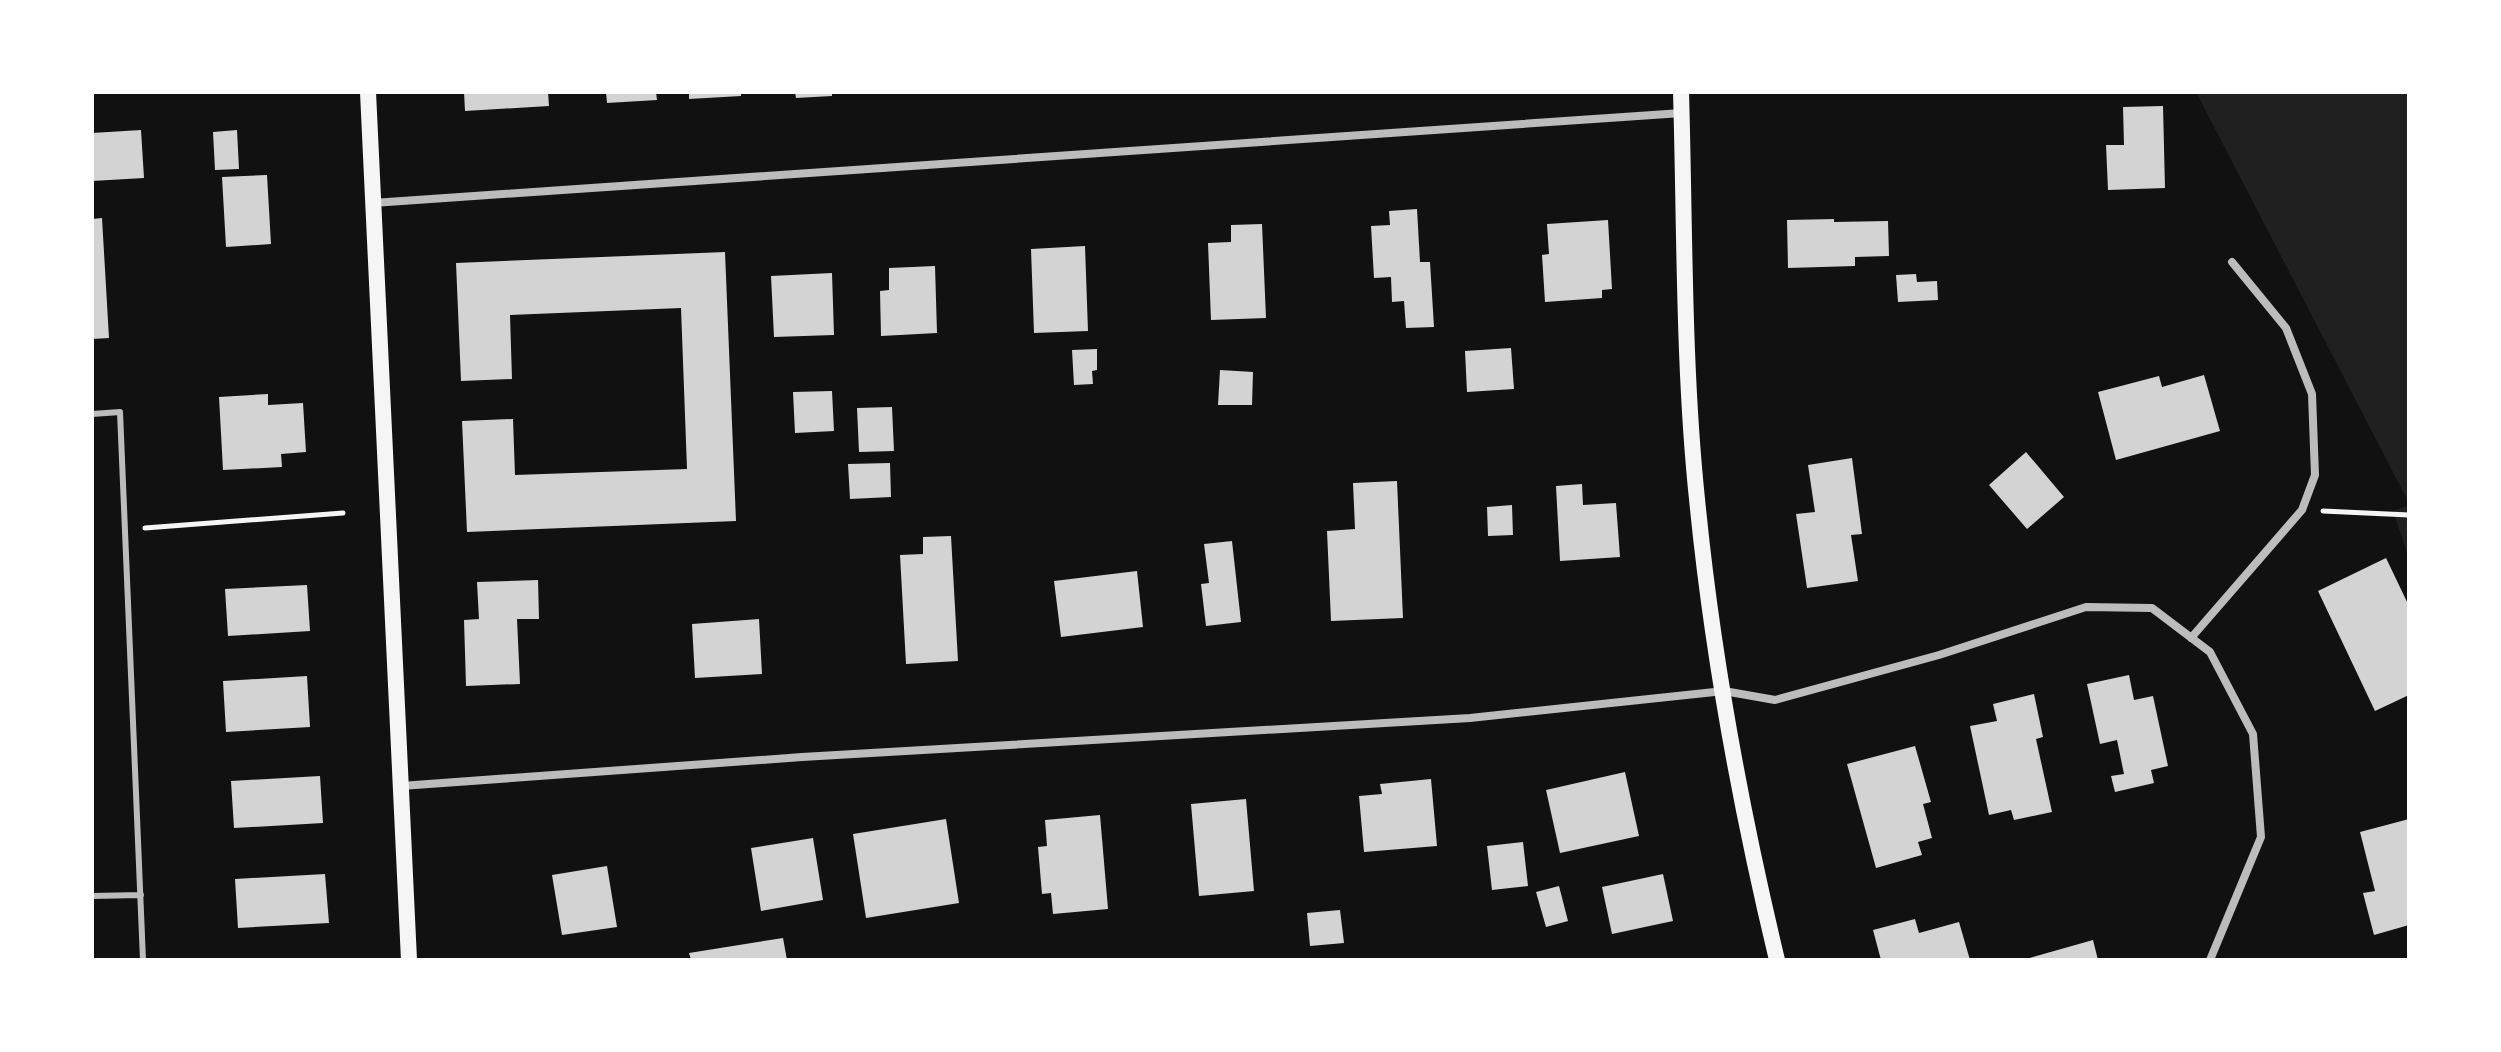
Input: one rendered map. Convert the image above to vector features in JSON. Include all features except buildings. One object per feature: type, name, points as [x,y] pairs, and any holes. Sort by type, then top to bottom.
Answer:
[{"type":"main road","points":[[368,92],[409,960]]},
{"type":"main road","points":[[1681,92],[1683,269],[1697,499],[1724,691],[1777,960]]},
{"type":"street","points":[[372,203],[1682,113]]},
{"type":"street","points":[[2191,638],[2302,510],[2315,475],[2312,394],[2286,328],[2232,262]]},
{"type":"street","points":[[400,786],[849,754],[1470,718],[1724,691],[1775,700],[1939,655],[2086,607],[2152,608],[2210,652],[2253,734],[2261,837],[2210,960]]},
{"type":"lane","points":[[92,414],[120,412],[143,960]]},
{"type":"lane","points":[[92,896],[141,895]]},
{"type":"path","points":[[2302,510],[2409,515]]},
{"type":"path","points":[[125,529],[343,513]]},
{"type":"shaded area","points":[[2196,92],[2409,92],[2409,503]]},
{"type":"shaded area","points":[[2409,505],[2409,558],[2393,511]]}]
